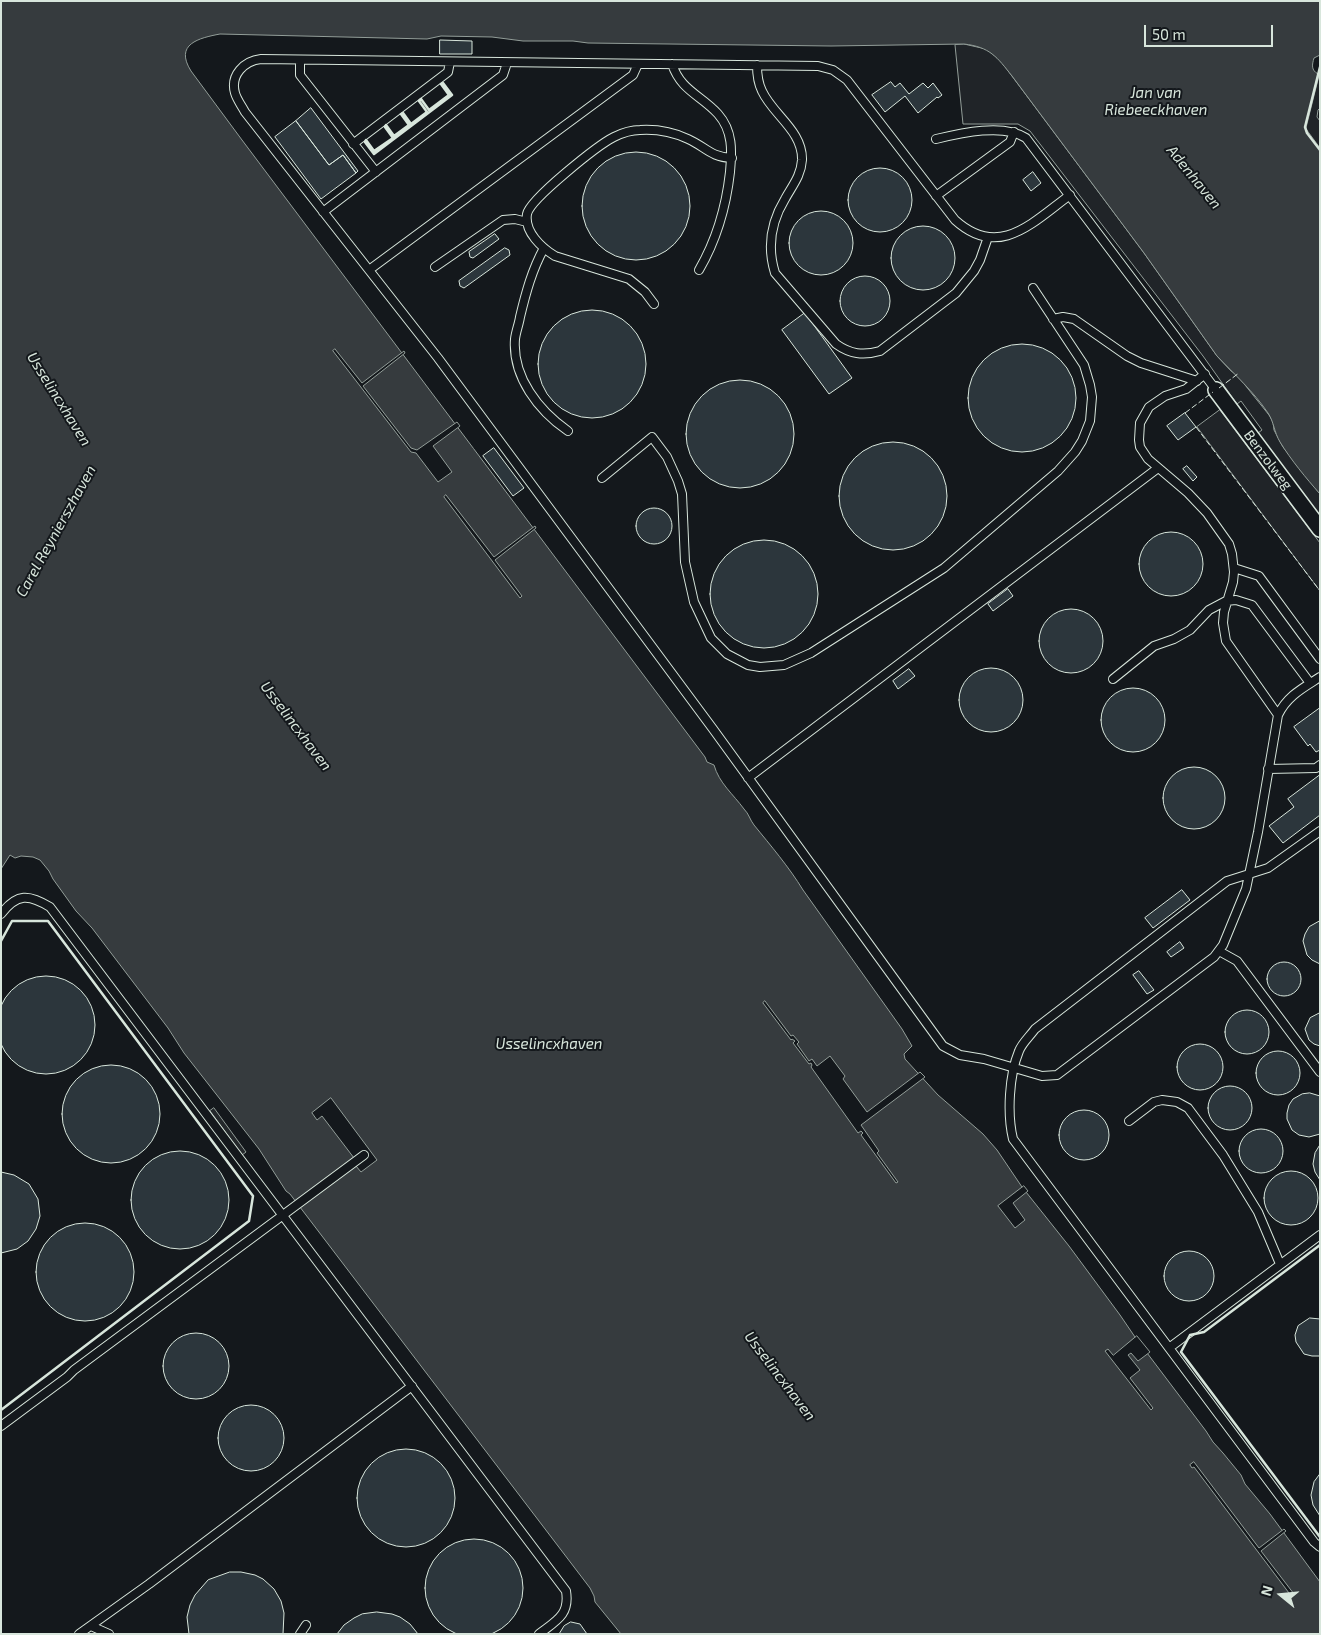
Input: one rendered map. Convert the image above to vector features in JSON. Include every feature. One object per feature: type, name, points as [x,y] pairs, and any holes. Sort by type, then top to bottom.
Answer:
[{"type":"street","name":"Benzolweg","points":[[1216,390],[1320,529]]},
{"type":"lane","points":[[1070,195],[1018,233],[1008,236],[988,237],[970,231],[955,220],[847,80],[826,67],[261,59],[249,62],[239,70],[235,77],[235,92],[245,112],[438,358],[943,1046],[960,1055],[984,1059],[1042,1076],[1057,1075],[1200,968],[1219,951],[1246,889],[1278,715],[1285,702],[1292,695],[1320,677]]},
{"type":"lane","points":[[300,60],[300,75],[376,172]]},
{"type":"lane","points":[[353,144],[448,72],[450,62]]},
{"type":"lane","points":[[323,212],[504,75],[507,63]]},
{"type":"lane","points":[[369,270],[632,76],[638,64]]},
{"type":"lane","points":[[672,64],[680,82],[718,114],[724,123],[730,139],[732,158],[722,220],[699,270]]},
{"type":"lane","points":[[757,65],[763,94],[795,136],[801,149],[802,159],[798,177],[776,216],[771,236],[771,260],[775,273],[836,344],[857,354],[880,351],[956,293],[966,283],[980,260],[988,237]]},
{"type":"lane","points":[[654,304],[645,292],[630,279],[555,256],[544,248],[535,238],[527,222],[528,210],[550,186],[606,141],[626,132],[651,130],[676,134],[695,142],[713,155],[722,158],[732,158]]},
{"type":"lane","points":[[936,139],[966,132],[1014,132],[1026,138],[1216,390]]},
{"type":"lane","points":[[936,196],[1010,142],[1014,132]]},
{"type":"lane","points":[[435,267],[498,223],[509,219],[527,222]]},
{"type":"lane","points":[[544,248],[527,287],[517,329],[515,352],[525,383],[533,397],[555,422],[568,432]]},
{"type":"lane","points":[[602,478],[652,437],[667,457],[682,494],[686,562],[694,602],[706,628],[718,647],[737,660],[760,667],[784,665],[811,653],[944,568],[1058,471],[1076,452],[1090,421],[1092,403],[1090,385],[1084,366],[1033,288]]},
{"type":"lane","points":[[1053,319],[1063,317],[1074,319],[1127,356],[1141,363],[1197,381]]},
{"type":"lane","points":[[1205,374],[1186,389],[1156,400],[1144,414],[1138,432],[1140,447],[1148,459],[1207,513],[1229,544],[1234,568],[1234,582],[1226,601],[1223,623],[1226,641],[1278,715]]},
{"type":"lane","points":[[748,778],[1158,468]]},
{"type":"lane","points":[[1234,568],[1259,576],[1320,659]]},
{"type":"lane","points":[[1113,679],[1154,646],[1174,639],[1190,630],[1210,610],[1226,601],[1236,600],[1252,605],[1310,683]]},
{"type":"lane","points":[[1268,769],[1316,768],[1320,765]]},
{"type":"lane","points":[[1320,831],[1268,868],[1227,881],[1035,1029],[1019,1049],[1014,1068],[1010,1115],[1013,1139],[1314,1542],[1320,1547]]},
{"type":"lane","points":[[1,914],[13,901],[20,898],[28,897],[50,907],[566,1590],[568,1599],[565,1612],[558,1620],[539,1634]]},
{"type":"lane","points":[[1219,951],[1237,961],[1320,1072]]},
{"type":"lane","points":[[1129,1121],[1154,1102],[1171,1100],[1188,1108],[1223,1155],[1258,1212],[1280,1264]]},
{"type":"lane","points":[[1,1426],[364,1156]]},
{"type":"lane","points":[[1169,1348],[1320,1235]]},
{"type":"lane","points":[[79,1634],[149,1584],[412,1386]]},
{"type":"lane","points":[[300,1634],[306,1625]]},
{"type":"lane","points":[[91,1626],[109,1634]]},
{"type":"shaded area","points":[[964,44],[986,49],[1000,60],[1144,253],[1217,356],[1237,375],[1269,415],[1283,447],[1320,494],[1319,514],[1258,433],[1262,430],[1241,401],[1237,404],[1203,356],[1030,131],[1018,124],[963,124],[955,45]]},
{"type":"shaded area","points":[[1320,72],[1320,108],[1317,117],[1320,121],[1320,148],[1306,129]]},
{"type":"shaded area","points":[[1220,410],[1320,543],[1320,591],[1197,427]]},
{"type":"shaded area","points":[[214,1108],[246,1152],[242,1155],[210,1111]]},
{"type":"water","name":"Usselincxhaven","points":[[1,1],[1320,1],[1320,55],[1314,58],[1313,65],[1314,71],[1318,74],[1305,127],[1307,133],[1320,150],[1320,494],[1284,449],[1270,416],[1262,405],[1244,383],[1217,356],[1144,253],[1012,76],[997,58],[987,50],[964,44],[831,46],[588,43],[573,41],[523,41],[492,37],[441,36],[427,39],[220,34],[197,40],[187,48],[185,54],[191,71],[242,140],[707,762],[714,765],[723,783],[792,873],[902,1029],[912,1046],[904,1054],[905,1059],[938,1095],[983,1134],[997,1150],[1022,1187],[1069,1246],[1213,1442],[1241,1475],[1245,1484],[1270,1514],[1320,1582],[1320,1634],[621,1634],[595,1602],[590,1588],[286,1191],[259,1149],[184,1053],[168,1028],[92,928],[76,911],[49,871],[40,860],[33,857],[21,856],[15,858],[10,855],[1,869]]},
{"type":"pier","points":[[335,349],[362,383],[404,351],[405,353],[363,386],[411,448],[417,450],[457,422],[460,426],[433,446],[452,472],[438,482],[416,453],[411,452],[333,351]]},
{"type":"pier","points":[[446,495],[494,557],[535,526],[536,528],[495,560],[522,596],[520,598],[444,497]]},
{"type":"pier","points":[[765,1001],[791,1036],[793,1035],[799,1042],[797,1044],[809,1061],[812,1059],[817,1066],[830,1056],[845,1076],[843,1079],[867,1112],[920,1072],[925,1077],[861,1125],[879,1151],[877,1153],[898,1182],[896,1183],[861,1135],[863,1133],[861,1131],[858,1133],[811,1067],[811,1063],[809,1064],[793,1043],[795,1041],[791,1040],[763,1003]]},
{"type":"pier","points":[[331,1098],[377,1160],[361,1172],[356,1166],[298,1209],[294,1203],[354,1158],[322,1116],[317,1120],[312,1113]]},
{"type":"pier","points":[[1024,1186],[1028,1191],[1013,1203],[1025,1220],[1015,1228],[998,1206]]},
{"type":"pier","points":[[1137,1336],[1150,1352],[1138,1361],[1131,1353],[1128,1355],[1140,1370],[1130,1378],[1153,1408],[1151,1410],[1105,1351],[1108,1349],[1113,1355]]},
{"type":"pier","points":[[1194,1462],[1259,1548],[1284,1529],[1286,1531],[1261,1551],[1294,1594],[1290,1597],[1289,1593],[1194,1467],[1192,1468],[1190,1465]]},
{"type":"building","points":[[440,40],[472,41],[472,54],[440,54]]},
{"type":"building","points":[[891,82],[895,87],[900,83],[909,94],[923,83],[928,88],[933,83],[942,95],[918,113],[905,96],[885,112],[872,95]]},
{"type":"building","points":[[311,108],[358,171],[356,173],[343,155],[329,165],[296,121]]},
{"type":"building","points":[[296,121],[329,165],[343,155],[356,173],[321,199],[275,137]]},
{"type":"building","points":[[636,152],[657,156],[674,168],[686,185],[690,206],[686,227],[674,244],[657,256],[636,260],[615,256],[598,244],[586,227],[582,206],[586,185],[598,168],[615,156]]},
{"type":"building","points":[[880,168],[898,174],[906,182],[912,200],[906,218],[898,226],[880,232],[862,226],[854,218],[848,200],[854,182],[862,174]]},
{"type":"building","points":[[1033,172],[1041,183],[1031,191],[1023,180]]},
{"type":"building","points":[[821,211],[839,217],[847,225],[853,243],[847,261],[839,269],[821,275],[803,269],[795,261],[789,243],[795,225],[803,217]]},
{"type":"building","points":[[923,226],[941,232],[949,240],[955,258],[949,276],[941,284],[923,290],[905,284],[897,276],[891,258],[897,240],[905,232]]},
{"type":"building","points":[[495,234],[499,239],[473,258],[470,257],[469,252]]},
{"type":"building","points":[[505,248],[509,250],[510,255],[464,288],[460,286],[459,281]]},
{"type":"building","points":[[860,276],[870,276],[883,283],[890,296],[890,306],[883,319],[870,326],[860,326],[851,322],[844,315],[840,306],[840,296],[844,287],[851,280]]},
{"type":"building","points":[[592,310],[613,314],[630,326],[642,343],[646,364],[642,385],[630,402],[613,414],[592,418],[571,414],[554,402],[542,385],[538,364],[542,343],[554,326],[571,314]]},
{"type":"building","points":[[805,313],[852,378],[829,394],[782,330]]},
{"type":"building","points":[[1022,344],[1043,348],[1060,360],[1072,377],[1076,398],[1072,419],[1060,436],[1043,448],[1022,452],[1001,448],[984,436],[972,419],[968,398],[972,377],[984,360],[1001,348]]},
{"type":"building","points":[[740,380],[761,384],[778,396],[790,413],[794,434],[790,455],[778,472],[761,484],[740,488],[719,484],[702,472],[690,455],[686,434],[690,413],[702,396],[719,384]]},
{"type":"building","points":[[1185,413],[1196,427],[1178,440],[1167,426]]},
{"type":"building","points":[[893,442],[914,446],[931,458],[943,475],[947,496],[943,517],[931,534],[914,546],[893,550],[872,546],[855,534],[843,517],[839,496],[843,475],[855,458],[872,446]]},
{"type":"building","points":[[494,448],[524,488],[513,496],[483,456]]},
{"type":"building","points":[[1187,466],[1197,477],[1193,481],[1183,469]]},
{"type":"building","points":[[654,508],[661,509],[667,513],[671,519],[671,533],[667,539],[661,543],[654,544],[647,543],[641,539],[637,533],[636,526],[637,519],[641,513],[647,509]]},
{"type":"building","points":[[1171,532],[1189,538],[1197,546],[1203,564],[1197,582],[1189,590],[1171,596],[1153,590],[1145,582],[1139,564],[1145,546],[1153,538]]},
{"type":"building","points":[[764,540],[785,544],[802,556],[814,573],[818,594],[814,615],[802,632],[785,644],[764,648],[743,644],[726,632],[714,615],[710,594],[714,573],[726,556],[743,544]]},
{"type":"building","points":[[1008,589],[1013,596],[993,611],[988,604]]},
{"type":"building","points":[[1071,609],[1089,615],[1097,623],[1103,641],[1097,659],[1089,667],[1071,673],[1053,667],[1045,659],[1039,641],[1045,623],[1053,615]]},
{"type":"building","points":[[991,668],[1009,674],[1017,682],[1023,700],[1017,718],[1009,726],[991,732],[973,726],[965,718],[959,700],[965,682],[973,674]]},
{"type":"building","points":[[909,669],[915,676],[898,689],[893,681]]},
{"type":"building","points":[[1133,688],[1151,694],[1159,702],[1165,720],[1159,738],[1151,746],[1133,752],[1115,746],[1107,738],[1101,720],[1107,702],[1115,694]]},
{"type":"building","points":[[1320,708],[1320,750],[1316,752],[1310,744],[1308,746],[1294,727]]},
{"type":"building","points":[[1188,767],[1200,767],[1216,776],[1223,786],[1225,798],[1223,810],[1216,820],[1200,829],[1188,829],[1177,824],[1168,815],[1163,804],[1163,792],[1168,781],[1177,772]]},
{"type":"building","points":[[1320,775],[1320,815],[1283,843],[1269,826],[1294,807],[1288,799]]},
{"type":"building","points":[[1182,890],[1190,900],[1153,928],[1145,918]]},
{"type":"building","points":[[1320,921],[1320,964],[1307,955],[1303,941],[1309,927]]},
{"type":"building","points":[[1180,942],[1184,948],[1171,957],[1167,952]]},
{"type":"building","points":[[1284,962],[1291,963],[1296,967],[1300,972],[1300,986],[1296,991],[1291,995],[1284,996],[1277,995],[1272,991],[1268,986],[1267,979],[1268,972],[1272,967],[1277,963]]},
{"type":"building","points":[[1139,971],[1154,990],[1147,994],[1133,975]]},
{"type":"building","points":[[46,976],[65,980],[80,991],[91,1006],[95,1025],[91,1044],[80,1059],[65,1070],[46,1074],[27,1070],[12,1059],[1,1044],[-3,1025],[1,1006],[12,991],[27,980]]},
{"type":"building","points":[[1243,1010],[1251,1010],[1263,1016],[1269,1032],[1263,1048],[1251,1054],[1243,1054],[1231,1048],[1225,1036],[1225,1028],[1231,1016]]},
{"type":"building","points":[[1320,1013],[1320,1046],[1309,1040],[1305,1029],[1310,1018]]},
{"type":"building","points":[[1200,1044],[1213,1048],[1219,1054],[1223,1067],[1219,1080],[1213,1086],[1200,1090],[1187,1086],[1181,1080],[1177,1067],[1181,1054],[1187,1048]]},
{"type":"building","points":[[1274,1051],[1282,1051],[1294,1057],[1300,1073],[1294,1089],[1282,1095],[1274,1095],[1262,1089],[1256,1077],[1256,1069],[1262,1057]]},
{"type":"building","points":[[111,1065],[130,1069],[146,1079],[156,1095],[160,1114],[156,1133],[146,1149],[130,1159],[111,1163],[92,1159],[76,1149],[66,1133],[62,1114],[66,1095],[76,1079],[92,1069]]},
{"type":"building","points":[[1234,1086],[1246,1092],[1251,1099],[1251,1117],[1246,1124],[1239,1129],[1226,1130],[1218,1127],[1211,1120],[1208,1104],[1211,1096],[1218,1089]]},
{"type":"building","points":[[1310,1093],[1320,1096],[1320,1134],[1309,1137],[1299,1135],[1292,1130],[1287,1119],[1287,1113],[1293,1099],[1302,1094]]},
{"type":"building","points":[[1084,1110],[1098,1114],[1105,1121],[1109,1135],[1105,1149],[1098,1156],[1084,1160],[1070,1156],[1063,1149],[1059,1135],[1063,1121],[1070,1114]]},
{"type":"building","points":[[1265,1129],[1277,1135],[1282,1142],[1282,1160],[1277,1167],[1270,1172],[1257,1173],[1249,1170],[1242,1163],[1239,1147],[1242,1139],[1249,1132]]},
{"type":"building","points":[[1320,1145],[1320,1180],[1313,1164],[1315,1153]]},
{"type":"building","points":[[180,1151],[199,1155],[215,1165],[225,1181],[229,1200],[225,1219],[215,1235],[199,1245],[180,1249],[161,1245],[145,1235],[135,1219],[131,1200],[135,1181],[145,1165],[161,1155]]},
{"type":"building","points":[[1291,1171],[1301,1173],[1310,1179],[1316,1188],[1318,1198],[1316,1208],[1310,1217],[1301,1223],[1291,1225],[1281,1223],[1272,1217],[1266,1208],[1264,1198],[1266,1188],[1272,1179],[1281,1173]]},
{"type":"building","points":[[1,1172],[14,1175],[29,1184],[38,1199],[40,1216],[36,1229],[28,1241],[17,1249],[1,1253]]},
{"type":"building","points":[[85,1223],[104,1227],[120,1237],[130,1253],[134,1272],[130,1291],[120,1307],[104,1317],[85,1321],[66,1317],[50,1307],[40,1291],[36,1272],[40,1253],[50,1237],[66,1227]]},
{"type":"building","points":[[1189,1251],[1203,1255],[1210,1262],[1214,1276],[1210,1290],[1203,1297],[1189,1301],[1175,1297],[1168,1290],[1164,1276],[1168,1262],[1175,1255]]},
{"type":"building","points":[[1310,1318],[1320,1319],[1320,1356],[1304,1354],[1296,1342],[1295,1335],[1298,1326]]},
{"type":"building","points":[[196,1333],[209,1336],[219,1343],[226,1353],[229,1366],[226,1379],[219,1389],[209,1396],[196,1399],[183,1396],[173,1389],[166,1379],[163,1366],[166,1353],[173,1343],[183,1336]]},
{"type":"building","points":[[251,1405],[264,1408],[274,1415],[281,1425],[284,1438],[281,1451],[274,1461],[264,1468],[251,1471],[238,1468],[228,1461],[221,1451],[218,1438],[221,1425],[228,1415],[238,1408]]},
{"type":"building","points":[[406,1449],[425,1453],[441,1463],[451,1479],[455,1498],[451,1517],[441,1533],[425,1543],[406,1547],[387,1543],[371,1533],[361,1517],[357,1498],[361,1479],[371,1463],[387,1453]]},
{"type":"building","points":[[1320,1474],[1320,1516],[1313,1505],[1311,1495],[1314,1482]]},
{"type":"building","points":[[474,1539],[493,1543],[508,1554],[519,1569],[523,1588],[519,1607],[508,1622],[493,1633],[474,1637],[455,1633],[440,1622],[429,1607],[425,1588],[429,1569],[440,1554],[455,1543]]},
{"type":"building","points":[[230,1572],[255,1575],[263,1579],[274,1589],[281,1601],[284,1613],[283,1634],[189,1634],[187,1617],[195,1595],[208,1580]]},
{"type":"building","points":[[377,1612],[400,1617],[410,1624],[418,1634],[337,1634],[344,1625],[354,1618],[362,1614]]},
{"type":"building","points":[[571,1622],[580,1624],[587,1634],[559,1634],[564,1626]]},
{"type":"fence","points":[[1219,388],[1239,373]]},
{"type":"fence","points":[[1185,413],[1213,392]]},
{"type":"fence","points":[[1196,427],[1320,591]]},
{"type":"wall","points":[[1320,67],[1305,127],[1307,133],[1320,150]]},
{"type":"wall","points":[[443,83],[452,95],[374,154],[365,142],[366,140],[374,151],[393,138],[385,127],[386,125],[394,136],[409,125],[401,114],[403,113],[411,124],[427,112],[419,101],[421,99],[429,110],[449,95],[441,84],[443,83]]},
{"type":"wall","points":[[1,941],[12,921],[48,921],[253,1196],[249,1221],[1,1410]]},
{"type":"wall","points":[[1320,1245],[1204,1332],[1190,1335],[1181,1352],[1320,1537]]},
{"type":"water label","name":"Jan van Riebeeckhaven","points":[[1156,102]]},
{"type":"water label","name":"Adenhaven","points":[[1194,177]]},
{"type":"water label","name":"Carel Reynierszhaven","points":[[56,531]]}]
